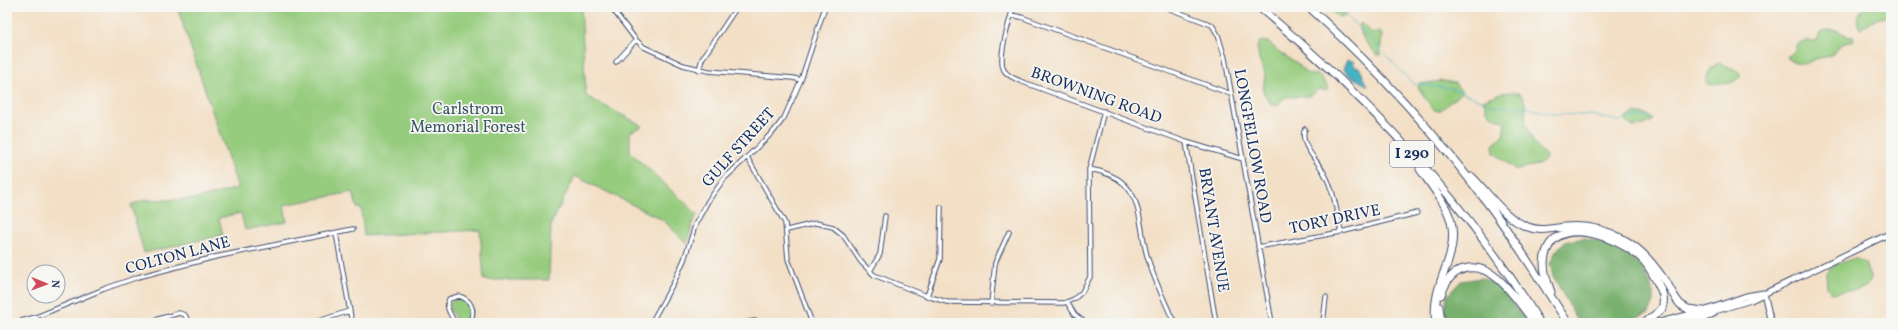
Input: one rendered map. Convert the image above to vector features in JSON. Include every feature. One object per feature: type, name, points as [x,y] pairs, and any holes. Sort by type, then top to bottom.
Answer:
[{"type":"highway","name":"I 290","points":[[1258,7],[1342,80],[1403,144],[1444,190],[1481,238],[1540,323]]},
{"type":"highway","name":"I 290","points":[[1309,7],[1368,64],[1437,139],[1496,216],[1568,323]]},
{"type":"highway","points":[[1437,139],[1502,209],[1518,222],[1537,230],[1570,226],[1589,227],[1622,238],[1643,252],[1652,262],[1681,304],[1688,309],[1703,311]]},
{"type":"highway","points":[[1403,144],[1437,193],[1446,209],[1452,226],[1453,248],[1436,296],[1436,323]]},
{"type":"highway","points":[[1554,301],[1546,279],[1544,266],[1545,256],[1550,245],[1558,238],[1568,233],[1582,232],[1597,234],[1621,244],[1638,255],[1646,263],[1661,289],[1664,298],[1662,309],[1645,323]]},
{"type":"highway","points":[[1441,323],[1440,304],[1447,282],[1457,271],[1471,268],[1484,269],[1495,275],[1535,323]]},
{"type":"highway","points":[[1694,323],[1713,313]]},
{"type":"main road","points":[[1676,323],[1713,313],[1748,301],[1891,233]]},
{"type":"main road","points":[[1656,323],[1703,311],[1746,296],[1764,293]]},
{"type":"main road","points":[[1764,293],[1771,323]]},
{"type":"street","points":[[611,7],[636,40],[654,53],[683,65],[699,70],[794,78],[801,80]]},
{"type":"street","name":"GULF STREET","points":[[651,323],[678,274],[696,223],[704,208],[724,179],[781,123],[801,80],[825,7]]},
{"type":"street","name":"BROWNING ROAD","points":[[1013,7],[1002,57],[1003,66],[1006,73],[1020,81],[1186,142],[1243,160]]},
{"type":"street","name":"LONGFELLOW ROAD","points":[[1165,7],[1206,22],[1213,26],[1218,36],[1224,54],[1272,323]]},
{"type":"street","points":[[699,70],[702,58],[735,8]]},
{"type":"street","points":[[1011,15],[1021,17],[1230,94]]},
{"type":"street","points":[[616,62],[636,40]]},
{"type":"street","points":[[787,230],[816,223],[832,226],[844,235],[861,262],[870,272],[882,279],[927,296],[951,302],[991,304],[1053,304],[1067,302],[1082,292],[1090,277],[1089,169],[1104,111]]},
{"type":"street","points":[[1305,129],[1303,132],[1304,140],[1329,184],[1341,232]]},
{"type":"street","name":"BRYANT AVENUE","points":[[1186,142],[1216,323]]},
{"type":"street","points":[[747,157],[782,215],[787,230],[788,259],[812,323]]},
{"type":"street","points":[[1089,169],[1098,170],[1115,177],[1127,185],[1132,192],[1137,202],[1148,261],[1171,316],[1176,323]]},
{"type":"street","points":[[927,296],[940,259],[941,207]]},
{"type":"street","name":"TORY DRIVE","points":[[1258,247],[1294,242],[1341,232],[1416,213]]},
{"type":"street","points":[[870,272],[880,254],[885,216]]},
{"type":"street","name":"COLTON LANE","points":[[14,323],[36,317],[100,290],[138,277],[218,257],[336,234],[353,229]]},
{"type":"street","points":[[991,304],[995,263],[1009,232]]},
{"type":"street","points":[[336,234],[352,323]]},
{"type":"street","points":[[455,323],[449,312],[447,304],[449,299],[459,296],[465,297],[473,308],[473,314],[469,323]]},
{"type":"street","points":[[1323,323],[1326,297]]},
{"type":"street","points":[[1067,302],[1075,315],[1086,323]]},
{"type":"street","points":[[313,323],[349,311]]},
{"type":"street","points":[[145,323],[179,312],[183,313],[189,323]]},
{"type":"street","points":[[744,323],[754,321],[766,323]]},
{"type":"green space","name":"Carlstrom Memorial Forest","points":[[177,7],[581,7],[586,96],[643,126],[630,132],[630,152],[697,214],[693,222],[687,244],[663,220],[575,176],[551,224],[549,280],[484,280],[480,230],[364,236],[361,208],[357,208],[353,192],[284,205],[287,222],[245,230],[241,213],[219,218],[223,235],[144,253],[131,205],[144,200],[196,199],[238,188]]},
{"type":"green space","points":[[1327,7],[1345,7],[1347,12],[1345,16],[1338,17]]},
{"type":"green space","points":[[1865,7],[1891,7],[1891,16],[1876,19],[1860,29],[1858,26],[1858,17]]},
{"type":"green space","points":[[1361,23],[1371,33],[1380,32],[1382,34],[1380,55],[1377,55],[1363,39],[1359,26]]},
{"type":"green space","points":[[1825,30],[1838,30],[1848,37],[1852,36],[1854,38],[1853,41],[1841,44],[1831,56],[1815,59],[1805,64],[1797,63],[1787,58],[1795,50],[1796,45],[1806,40],[1816,41],[1821,32]]},
{"type":"green space","points":[[1261,41],[1268,42],[1283,55],[1297,63],[1307,74],[1318,75],[1326,84],[1328,89],[1326,91],[1318,89],[1308,96],[1286,97],[1279,104],[1272,106],[1263,91],[1265,74],[1259,59],[1257,46]]},
{"type":"green space","points":[[1720,62],[1740,73],[1740,77],[1728,83],[1708,85],[1706,83],[1708,73]]},
{"type":"green space","points":[[1443,81],[1455,83],[1462,92],[1441,110],[1436,111],[1432,108],[1418,87],[1419,84]]},
{"type":"green space","points":[[1513,92],[1522,97],[1525,106],[1527,127],[1535,145],[1546,157],[1542,163],[1538,165],[1519,170],[1515,169],[1494,153],[1493,145],[1503,136],[1505,124],[1502,120],[1489,113],[1483,100],[1501,93]]},
{"type":"green space","points":[[1634,113],[1648,115],[1654,120],[1642,126],[1633,127],[1625,121],[1627,117]]},
{"type":"green space","points":[[1584,238],[1605,244],[1625,253],[1641,267],[1647,276],[1654,298],[1654,302],[1649,313],[1619,323],[1579,323],[1553,276],[1550,264],[1556,251],[1564,242]]},
{"type":"green space","points":[[1851,259],[1857,259],[1865,263],[1870,277],[1870,282],[1861,289],[1831,293],[1827,287],[1826,272],[1833,266]]},
{"type":"green space","points":[[1482,278],[1499,285],[1527,323],[1446,323],[1444,319],[1447,296],[1461,281]]},
{"type":"green space","points":[[456,299],[461,299],[467,302],[472,310],[469,320],[466,323],[458,323],[449,308],[453,301]]},
{"type":"water","points":[[1347,60],[1353,61],[1355,67],[1359,67],[1368,86],[1349,75],[1343,69]]},
{"type":"waterway","points":[[1336,7],[1368,36],[1413,84],[1450,88],[1496,106],[1528,108],[1551,114],[1590,115],[1619,121],[1636,117],[1652,118]]}]
